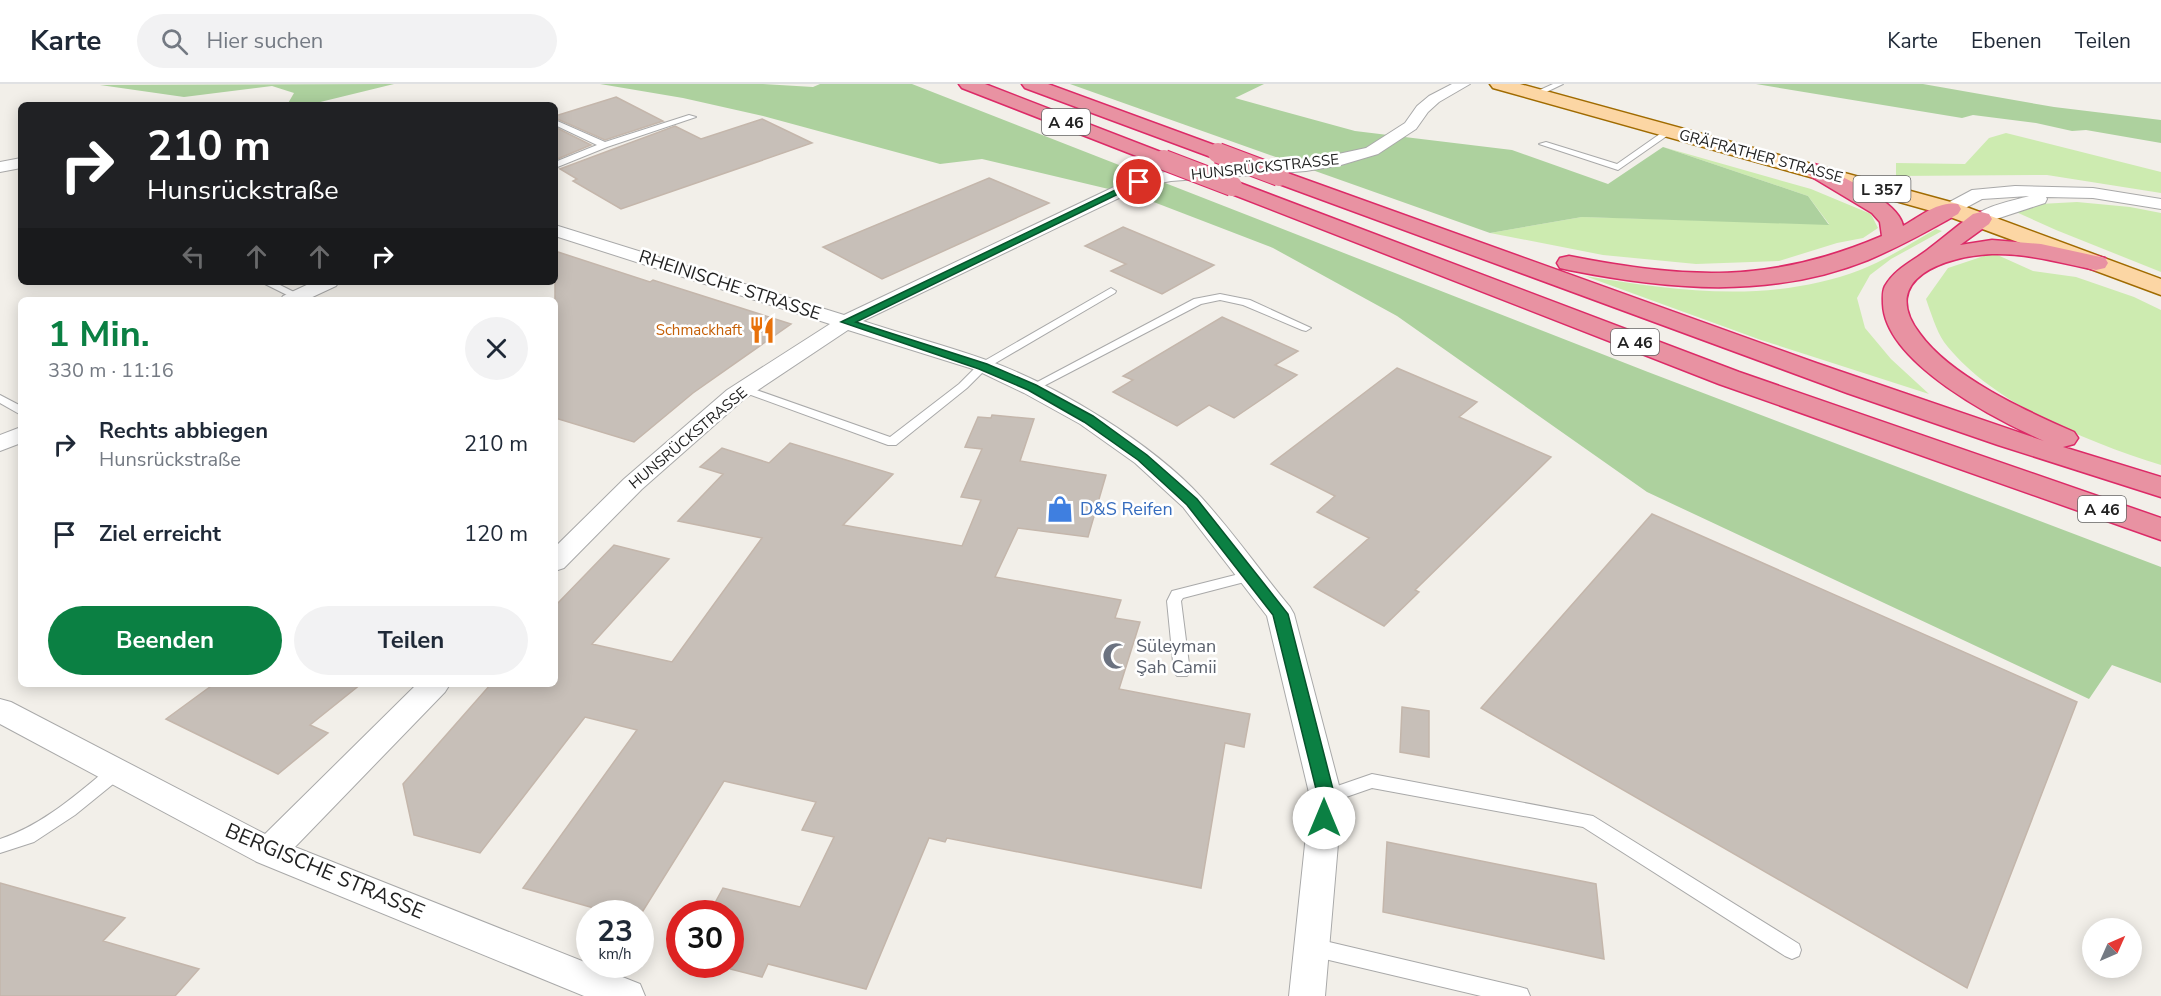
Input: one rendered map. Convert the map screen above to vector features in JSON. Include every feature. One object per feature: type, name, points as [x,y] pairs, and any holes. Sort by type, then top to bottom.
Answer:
[{"type":"highway","name":"A 46","points":[[968,84],[1729,378],[2161,529]]},
{"type":"highway","name":"A 46","points":[[1031,84],[1756,351],[2056,455],[2161,487]]},
{"type":"highway","points":[[1814,170],[1880,208],[1891,221],[1894,239]]},
{"type":"highway","points":[[1374,209],[1557,261],[1614,274],[1681,281],[1734,282],[1824,268],[1861,255],[1950,209]]},
{"type":"highway","points":[[1980,219],[1903,278],[1895,292],[1894,310],[1905,333],[1931,362],[1982,398],[2045,431],[2161,480]]},
{"type":"highway","points":[[1934,256],[1992,247],[2041,251],[2096,262]]},
{"type":"main road","name":"GRÄFRATHER STRASSE","points":[[1499,84],[1950,209]]},
{"type":"main road","name":"L 357","points":[[1950,209],[2161,288]]},
{"type":"street","points":[[1432,84],[1457,87]]},
{"type":"street","name":"HUNSRÜCKSTRASSE","points":[[558,559],[633,484],[744,389],[846,322],[1139,182],[1170,176],[1306,166],[1341,160],[1372,151],[1411,126],[1422,109],[1457,87]]},
{"type":"street","points":[[0,167],[18,164]]},
{"type":"street","points":[[1950,209],[1972,197],[1999,191],[2093,193],[2161,204]]},
{"type":"street","points":[[1980,219],[2035,200],[2093,193]]},
{"type":"street","name":"RHEINISCHE STRASSE","points":[[558,231],[983,366],[1032,388],[1088,419],[1143,458],[1192,502],[1280,614],[1326,797],[1307,996]]},
{"type":"street","points":[[296,297],[323,285]]},
{"type":"street","points":[[0,444],[18,435]]},
{"type":"street","points":[[269,852],[432,687]]},
{"type":"street","name":"BERGISCHE STRASSE","points":[[0,710],[269,852],[627,996]]},
{"type":"lane","points":[[1535,94],[1559,84]]},
{"type":"lane","points":[[558,164],[604,145],[692,117]]},
{"type":"lane","points":[[558,123],[604,145]]},
{"type":"lane","points":[[1543,144],[1618,166],[1670,131]]},
{"type":"lane","points":[[271,285],[292,297]]},
{"type":"lane","points":[[744,389],[892,442],[963,386],[983,366],[1112,291]]},
{"type":"lane","points":[[1032,388],[1198,300],[1220,297],[1246,302],[1306,328]]},
{"type":"lane","points":[[0,398],[18,409]]},
{"type":"lane","points":[[1182,672],[1174,601],[1177,594],[1251,576]]},
{"type":"lane","points":[[0,846],[28,837],[69,810],[117,771]]},
{"type":"lane","points":[[1326,797],[1372,781],[1587,821],[1792,950]]},
{"type":"lane","points":[[1312,947],[1520,996]]},
{"type":"green space","points":[[394,84],[320,102],[289,102],[294,93],[272,86],[184,97],[100,85]]},
{"type":"green space","points":[[600,84],[763,84],[813,87],[820,84],[912,84],[1648,372],[2161,567],[2161,683],[2112,665],[2089,699],[1647,492],[1397,316],[1273,248],[1138,196],[982,159],[940,164],[763,116],[683,98]]},
{"type":"green space","points":[[1070,84],[1264,84],[1235,98],[1355,131],[1512,150],[1608,184],[1663,147],[1808,196],[1829,225],[1582,217],[1490,233]]},
{"type":"green space","points":[[1756,84],[1923,84],[2054,107],[2161,120],[2161,143],[2086,130],[2072,131],[2036,123],[1973,115],[1962,118]]},
{"type":"green space","points":[[2006,133],[2161,172],[2161,193],[2047,175],[1896,176],[1896,163],[1965,164],[1989,138]]},
{"type":"green space","points":[[1663,147],[1811,189],[1871,214],[1878,228],[1863,238],[1837,243],[1779,261],[1696,264],[1603,255],[1490,233],[1582,217],[1829,224],[1808,196]]},
{"type":"green space","points":[[2077,202],[2130,207],[2161,213],[2161,272],[2016,212],[2040,204]]},
{"type":"green space","points":[[1936,229],[1942,231],[1891,259],[1870,275],[1857,298],[1865,328],[1891,359],[1929,394],[1761,340],[1585,276],[1688,290],[1757,291],[1792,287],[1826,281],[1870,266]]},
{"type":"green space","points":[[1993,253],[2033,271],[2076,277],[2134,297],[2161,310],[2161,465],[2073,432],[2014,402],[1987,384],[1944,342],[1926,299],[1948,268]]},
{"type":"building","points":[[616,97],[663,121],[605,140],[558,119],[558,115]]},
{"type":"building","points":[[762,119],[812,143],[621,209],[573,181],[577,179],[560,169],[675,126],[701,139]]},
{"type":"building","points":[[558,128],[591,145],[558,159]]},
{"type":"building","points":[[989,178],[1049,203],[882,279],[823,247]]},
{"type":"building","points":[[1123,227],[1214,265],[1162,294],[1111,271],[1126,264],[1085,246]]},
{"type":"building","points":[[558,252],[791,324],[693,393],[634,442],[558,419],[558,297],[555,297],[555,285],[558,285]]},
{"type":"building","points":[[1222,317],[1298,351],[1275,365],[1297,375],[1234,418],[1209,405],[1177,426],[1113,392],[1133,380],[1123,376]]},
{"type":"building","points":[[1397,368],[1477,402],[1459,417],[1551,457],[1415,590],[1419,592],[1384,626],[1314,587],[1369,538],[1317,512],[1335,496],[1271,464]]},
{"type":"building","points":[[992,415],[1034,419],[1020,461],[1106,475],[1088,537],[1018,528],[995,577],[1121,600],[1115,618],[1140,622],[1119,689],[1250,714],[1244,747],[1225,743],[1201,888],[947,838],[945,842],[929,838],[866,989],[768,964],[762,977],[744,972],[744,900],[717,900],[723,888],[800,907],[834,837],[802,830],[816,802],[724,781],[650,900],[576,900],[576,903],[523,888],[637,730],[585,717],[480,853],[414,835],[403,784],[488,687],[558,687],[558,603],[614,545],[669,559],[592,644],[672,662],[762,538],[678,521],[723,474],[700,467],[722,448],[769,463],[790,443],[893,474],[843,525],[962,546],[981,500],[961,497],[982,449],[965,447],[978,417],[991,418]]},
{"type":"building","points":[[1652,514],[2077,702],[1967,988],[1481,708]]},
{"type":"building","points":[[210,687],[357,687],[310,725],[328,733],[278,774],[166,719]]},
{"type":"building","points":[[1402,707],[1429,711],[1429,757],[1400,752]]},
{"type":"building","points":[[1387,842],[1596,884],[1604,959],[1383,912]]},
{"type":"building","points":[[0,883],[125,918],[103,941],[199,969],[175,996],[0,996]]},
{"type":"place","name":"Schmackhaft","points":[[762,330]]},
{"type":"place","name":"D&S Reifen","points":[[1060,509]]},
{"type":"place","name":"Süleyman Şah Camii","points":[[1116,656]]},
{"type":"route","points":[[1139,182],[846,322],[983,366],[1032,388],[1088,419],[1143,458],[1192,502],[1280,614],[1326,797],[1324,818]]}]
